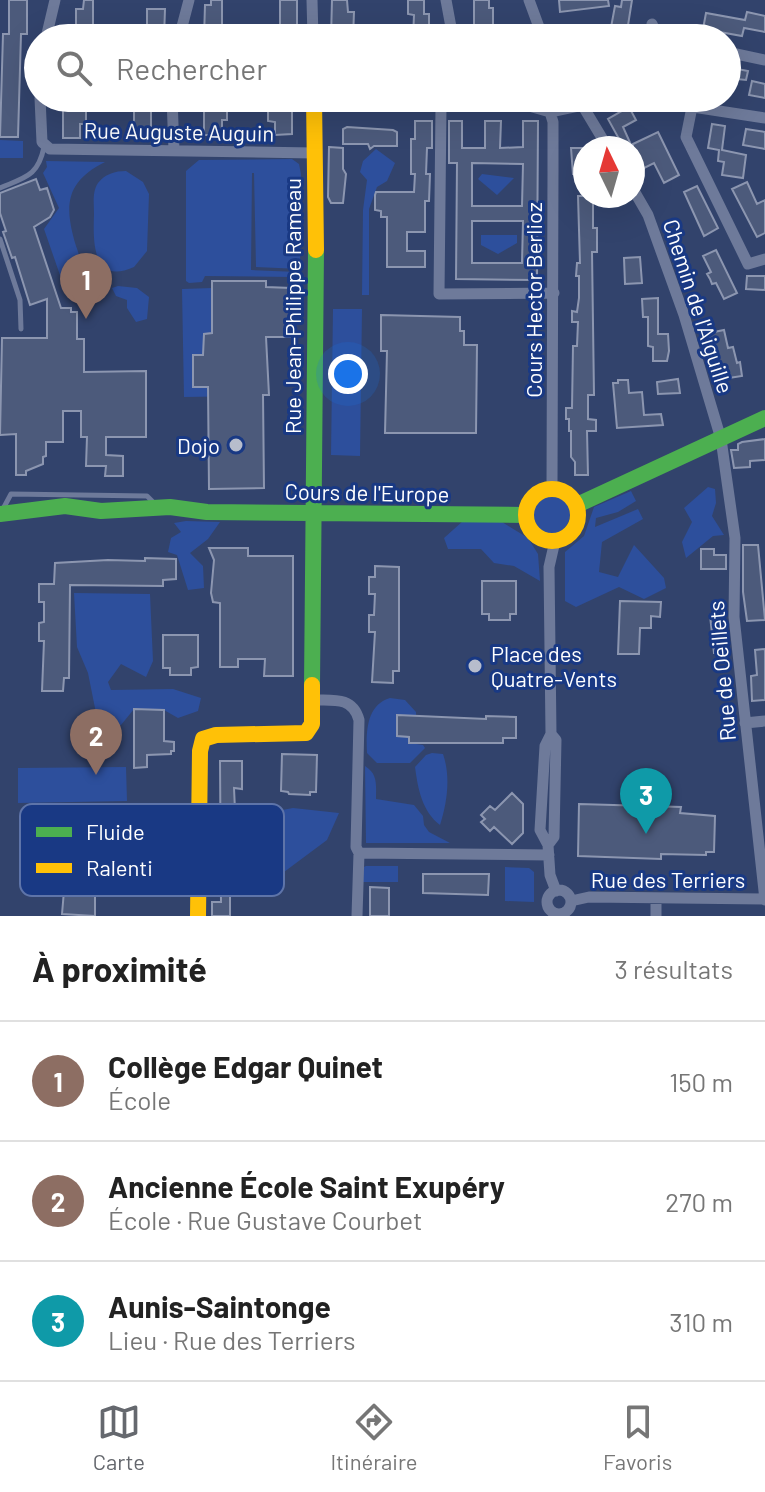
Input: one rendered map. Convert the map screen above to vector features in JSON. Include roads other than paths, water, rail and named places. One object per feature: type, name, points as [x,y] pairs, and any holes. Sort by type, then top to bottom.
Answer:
[{"type":"street","points":[[49,24],[55,0]]},
{"type":"street","points":[[183,24],[189,0]]},
{"type":"street","points":[[312,0],[313,24]]},
{"type":"street","points":[[446,0],[450,24]]},
{"type":"street","points":[[529,0],[538,24]]},
{"type":"street","points":[[741,55],[765,60]]},
{"type":"street","points":[[40,112],[40,133],[45,146]]},
{"type":"street","points":[[173,112],[174,150]]},
{"type":"street","name":"Rue Jean-Philippe Rameau","points":[[314,112],[314,700]]},
{"type":"street","points":[[441,112],[439,294],[554,293]]},
{"type":"street","name":"Cours Hector Berlioz","points":[[550,112],[553,132],[554,293],[552,489]]},
{"type":"street","points":[[586,112],[601,136]]},
{"type":"street","points":[[691,112],[686,137],[748,264],[765,259]]},
{"type":"street","points":[[725,112],[765,118]]},
{"type":"street","name":"Rue Auguste Auguin","points":[[45,146],[55,150],[314,153]]},
{"type":"street","name":"Chemin de l'Aiguille","points":[[644,208],[684,315],[721,439]]},
{"type":"street","points":[[577,505],[765,418]]},
{"type":"street","name":"Rue de Oeillets","points":[[721,439],[735,538],[734,617],[765,899]]},
{"type":"street","points":[[552,489],[566,493],[577,505],[579,515],[575,528],[563,539],[542,539],[532,532],[526,515],[528,503],[534,496],[552,489]]},
{"type":"street","name":"Cours de l'Europe","points":[[1,511],[65,506],[101,511],[170,507],[207,512],[526,515]]},
{"type":"street","name":"Cours de l'Europe","points":[[133,511],[168,517],[207,512]]},
{"type":"street","points":[[555,541],[549,567],[551,734],[545,746],[540,830],[549,850],[550,875],[556,891]]},
{"type":"street","points":[[199,804],[203,739],[216,735],[306,733],[312,724],[314,700],[349,703],[356,710],[359,720],[357,916]]},
{"type":"street","points":[[745,723],[765,721]]},
{"type":"street","points":[[359,853],[549,850]]},
{"type":"street","points":[[556,891],[565,891],[569,909],[554,914],[548,906],[549,897],[556,891]]},
{"type":"street","points":[[198,896],[198,916]]},
{"type":"street","name":"Rue des Terriers","points":[[569,909],[589,897],[765,899]]},
{"type":"street","points":[[656,898],[656,916]]},
{"type":"lane","points":[[0,188],[34,173],[45,146]]},
{"type":"lane","points":[[0,239],[20,300],[21,329]]},
{"type":"lane","points":[[1,511],[11,494],[147,496],[158,508]]},
{"type":"place","name":"Collège Edgar Quinet","points":[[86,319]]},
{"type":"place","name":"Dojo","points":[[236,445]]},
{"type":"place","name":"Place des Quatre-Vents","points":[[475,666]]},
{"type":"place","name":"Ancienne École Saint Exupéry","points":[[96,775]]},
{"type":"place","name":"Aunis-Saintonge","points":[[646,834]]}]
